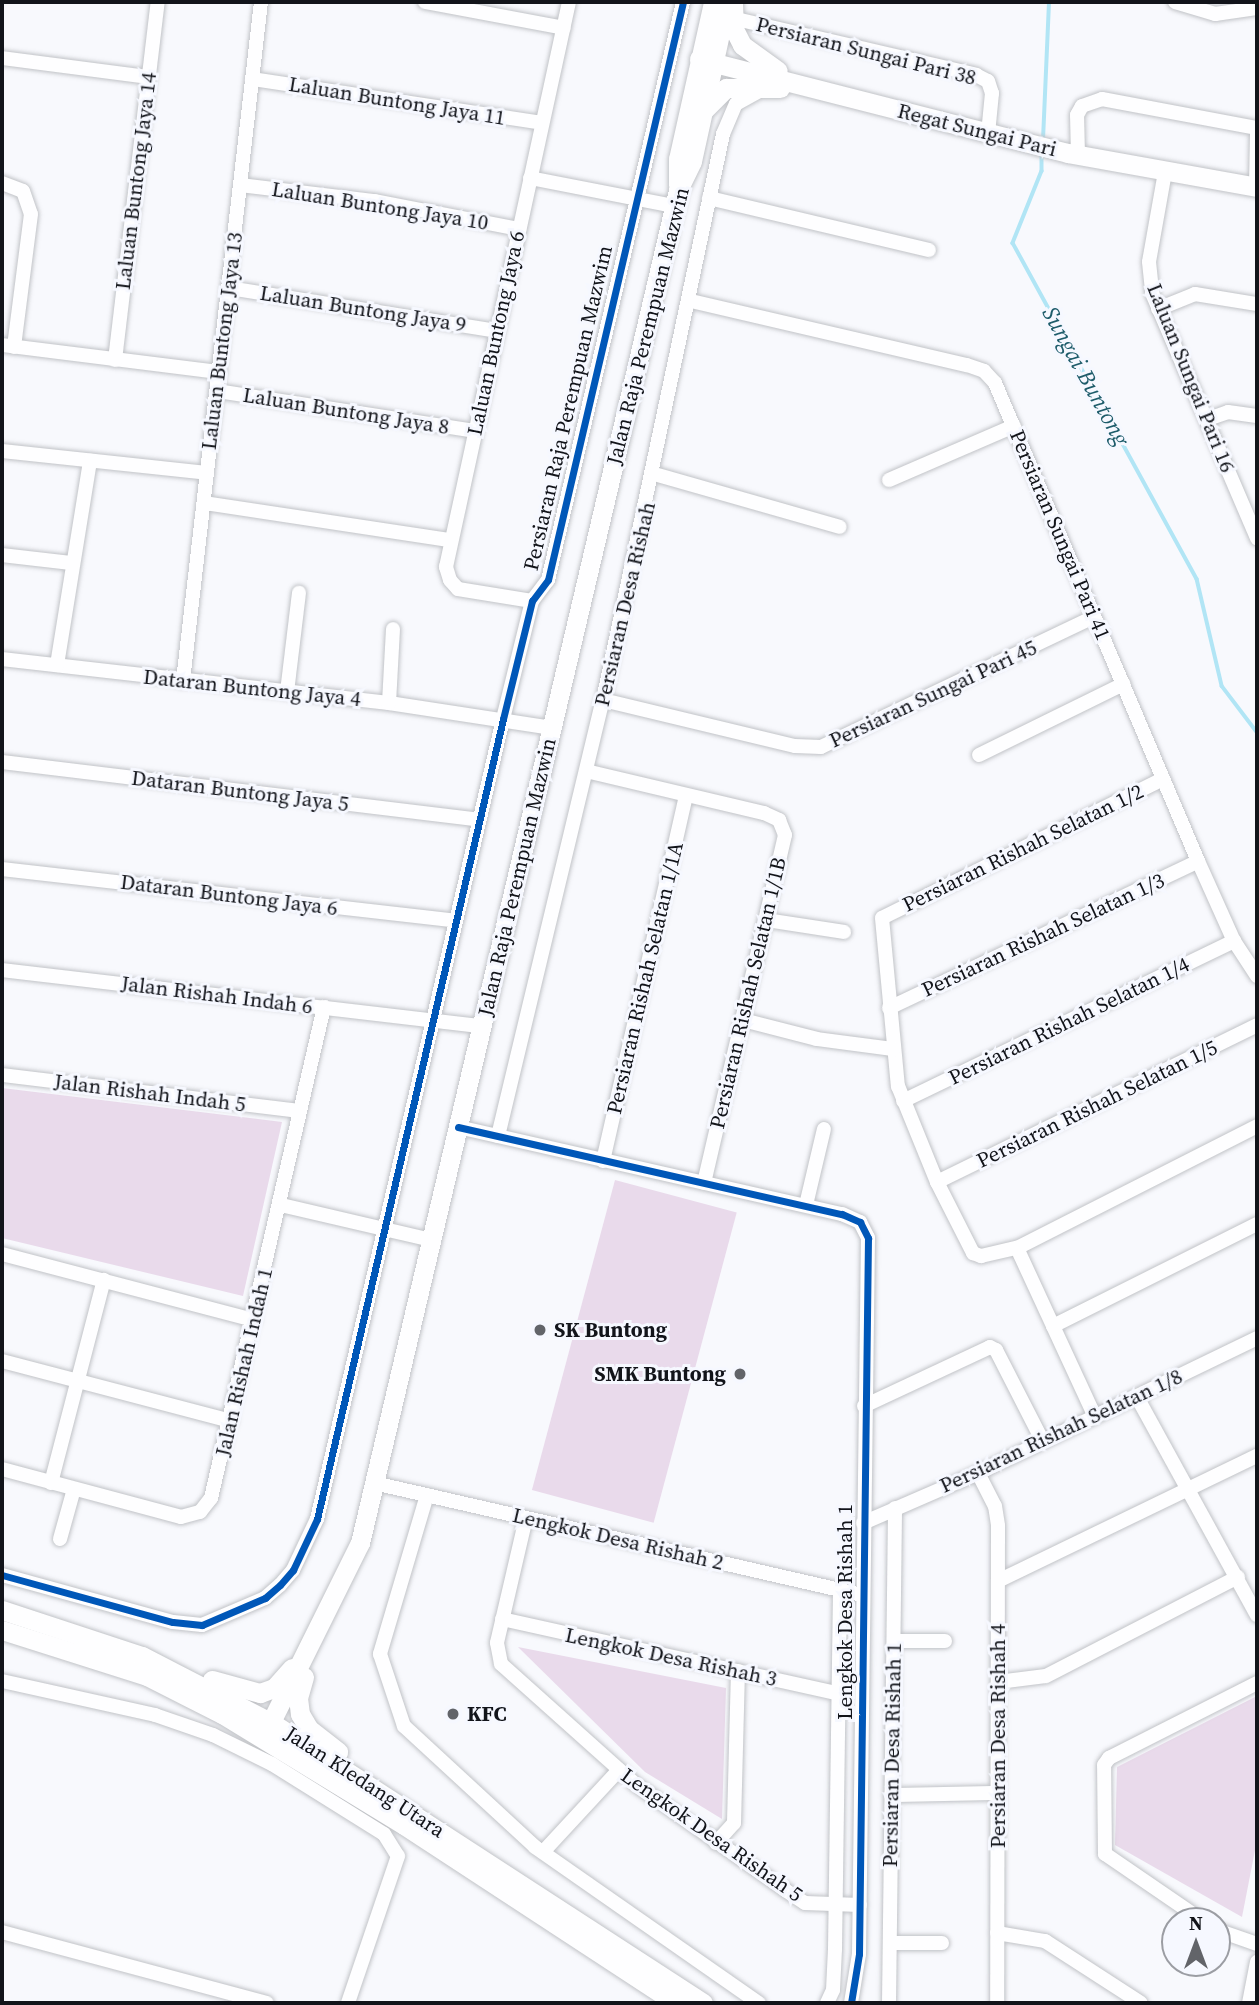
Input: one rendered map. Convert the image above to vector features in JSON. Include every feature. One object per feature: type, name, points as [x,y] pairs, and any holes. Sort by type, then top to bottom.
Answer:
[{"type":"main road","points":[[676,198],[678,159],[706,61],[713,2]]},
{"type":"main road","points":[[731,7],[748,52],[798,84]]},
{"type":"main road","name":"Jalan Raja Perempuan Mazwin","points":[[268,1730],[326,1617],[360,1543],[676,198],[692,161],[706,61],[731,7]]},
{"type":"main road","name":"Regat Sungai Pari","points":[[706,61],[1073,154],[1257,187]]},
{"type":"main road","points":[[699,125],[707,103],[726,88],[765,88],[798,84]]},
{"type":"main road","name":"Jalan Kledang Utara","points":[[2,1611],[142,1656],[419,1815],[703,2003]]},
{"type":"main road","points":[[142,1656],[244,1692],[260,1693],[274,1688],[289,1672],[326,1617]]},
{"type":"main road","points":[[326,1617],[298,1698],[300,1714],[309,1729],[419,1815]]},
{"type":"main road","name":"Jalan Kledang Utara","points":[[2,1630],[147,1676],[268,1730],[676,2003]]},
{"type":"street","name":"Laluan Buntong Jaya 14","points":[[115,360],[158,2]]},
{"type":"street","name":"Laluan Buntong Jaya 13","points":[[183,681],[261,2]]},
{"type":"street","points":[[425,2],[564,28]]},
{"type":"street","name":"Laluan Buntong Jaya 6","points":[[532,601],[458,589],[450,580],[446,567],[569,2]]},
{"type":"street","name":"Persiaran Raja Perempuan Mazwim","points":[[2,1575],[173,1622],[202,1625],[265,1598],[280,1585],[293,1570],[317,1519],[382,1227],[478,820],[532,601],[548,580],[635,198],[683,2]]},
{"type":"street","points":[[1175,2],[1215,14],[1257,8]]},
{"type":"street","name":"Persiaran Sungai Pari 38","points":[[731,7],[988,80],[992,93],[988,134]]},
{"type":"street","points":[[2,58],[148,77]]},
{"type":"street","name":"Laluan Buntong Jaya 11","points":[[253,79],[542,123]]},
{"type":"street","name":"Persiaran Desa Rishah","points":[[498,1136],[603,700],[691,301],[709,198],[731,109],[741,99],[765,88]]},
{"type":"street","points":[[1073,154],[1076,115],[1082,106],[1102,99],[1257,128]]},
{"type":"street","points":[[1257,134],[1257,187]]},
{"type":"street","name":"Laluan Sungai Pari 16","points":[[1165,172],[1149,261],[1158,309],[1208,419],[1257,538]]},
{"type":"street","points":[[530,178],[635,198],[676,198]]},
{"type":"street","points":[[2,183],[23,191],[31,214],[8,346]]},
{"type":"street","name":"Laluan Buntong Jaya 10","points":[[240,185],[375,201],[519,229]]},
{"type":"street","points":[[709,198],[929,250]]},
{"type":"street","name":"Laluan Buntong Jaya 9","points":[[229,288],[496,331]]},
{"type":"street","points":[[1158,309],[1195,294],[1257,304]]},
{"type":"street","name":"Persiaran Sungai Pari 41","points":[[691,301],[984,371],[995,383],[1198,862],[1234,941],[1257,976]]},
{"type":"street","name":"Laluan Buntong Jaya 8","points":[[8,346],[219,372]]},
{"type":"street","name":"Laluan Buntong Jaya 8","points":[[217,391],[474,431]]},
{"type":"street","points":[[1208,419],[1227,412],[1257,416]]},
{"type":"street","points":[[889,480],[1014,426]]},
{"type":"street","points":[[2,451],[207,473]]},
{"type":"street","points":[[57,665],[71,563],[90,461]]},
{"type":"street","points":[[654,474],[840,527]]},
{"type":"street","points":[[204,503],[450,540]]},
{"type":"street","points":[[2,555],[71,563]]},
{"type":"street","points":[[287,692],[299,593]]},
{"type":"street","name":"Persiaran Sungai Pari 45","points":[[603,700],[795,746],[821,747],[1094,617]]},
{"type":"street","points":[[389,703],[393,629]]},
{"type":"street","name":"Dataran Buntong Jaya 4","points":[[2,659],[389,703],[503,719],[552,729]]},
{"type":"street","points":[[979,755],[1123,684]]},
{"type":"street","name":"Dataran Buntong Jaya 5","points":[[2,762],[478,820]]},
{"type":"street","points":[[586,771],[687,795]]},
{"type":"street","name":"Persiaran Rishah Selatan 1/2","points":[[889,1008],[882,918],[1163,779]]},
{"type":"street","name":"Persiaran Rishah Selatan 1/1B","points":[[687,795],[764,813],[779,820],[785,835],[704,1183]]},
{"type":"street","name":"Persiaran Rishah Selatan 1/1A","points":[[603,1161],[687,795]]},
{"type":"street","name":"Persiaran Rishah Selatan 1/3","points":[[889,1008],[1198,862]]},
{"type":"street","name":"Dataran Buntong Jaya 6","points":[[2,869],[455,921]]},
{"type":"street","points":[[766,920],[844,932]]},
{"type":"street","name":"Persiaran Rishah Selatan 1/4","points":[[903,1101],[1234,941]]},
{"type":"street","name":"Jalan Rishah Indah 6","points":[[2,970],[481,1026]]},
{"type":"street","name":"Jalan Rishah Indah 1","points":[[2,1469],[181,1517],[200,1512],[211,1498],[281,1205],[299,1111],[324,1007]]},
{"type":"street","points":[[889,1008],[893,1049],[903,1101],[937,1182],[973,1253],[990,1256],[1017,1248],[1257,1126]]},
{"type":"street","points":[[743,1020],[817,1039],[893,1049]]},
{"type":"street","name":"Persiaran Rishah Selatan 1/5","points":[[937,1182],[1257,1025]]},
{"type":"street","name":"Jalan Rishah Indah 5","points":[[2,1075],[299,1111]]},
{"type":"street","points":[[458,1127],[806,1205],[824,1129]]},
{"type":"street","points":[[281,1205],[431,1240]]},
{"type":"street","name":"Lengkok Desa Rishah 1","points":[[806,1205],[860,1222],[868,1238],[860,1905],[856,1991],[851,2003]]},
{"type":"street","points":[[1052,1326],[1257,1224]]},
{"type":"street","points":[[1017,1248],[1095,1417]]},
{"type":"street","points":[[2,1254],[253,1320]]},
{"type":"street","points":[[51,1483],[104,1280]]},
{"type":"street","name":"Persiaran Rishah Selatan 1/8","points":[[863,1523],[978,1473],[1257,1338]]},
{"type":"street","points":[[864,1406],[990,1347],[996,1350],[1042,1442]]},
{"type":"street","points":[[2,1361],[230,1421]]},
{"type":"street","points":[[1136,1397],[1257,1615]]},
{"type":"street","points":[[998,1581],[1257,1456]]},
{"type":"street","name":"Persiaran Desa Rishah 4","points":[[978,1473],[995,1506],[998,1581],[997,2003]]},
{"type":"street","name":"Lengkok Desa Rishah 2","points":[[374,1483],[862,1595]]},
{"type":"street","points":[[60,1539],[74,1489]]},
{"type":"street","points":[[428,1495],[380,1654],[404,1726],[543,1852],[759,2003]]},
{"type":"street","name":"Persiaran Desa Rishah 1","points":[[889,2003],[895,1508]]},
{"type":"street","name":"Lengkok Desa Rishah 5","points":[[526,1518],[496,1643],[502,1664],[620,1770],[716,1843],[805,1903],[860,1905]]},
{"type":"street","points":[[998,1682],[1046,1676],[1238,1577]]},
{"type":"street","name":"Lengkok Desa Rishah 1","points":[[827,2003],[833,1990],[836,1904],[840,1590]]},
{"type":"street","name":"Lengkok Desa Rishah 3","points":[[502,1619],[840,1694]]},
{"type":"street","points":[[894,1641],[946,1641]]},
{"type":"street","points":[[716,1843],[734,1823],[738,1671]]},
{"type":"street","points":[[2,1681],[155,1715],[213,1735],[272,1764],[384,1833],[398,1856],[348,2003]]},
{"type":"street","points":[[1183,1907],[1105,1854],[1104,1765],[1109,1758],[1257,1683]]},
{"type":"street","points":[[543,1852],[620,1770]]},
{"type":"street","points":[[891,1795],[997,1793]]},
{"type":"street","points":[[2,1932],[267,2003]]},
{"type":"street","points":[[997,1933],[1045,1941],[1141,2003]]},
{"type":"street","points":[[1231,1935],[1257,1944]]},
{"type":"street","points":[[890,1943],[942,1943]]},
{"type":"street","points":[[1249,2003],[1257,1962]]},
{"type":"shaded area","points":[[2,1088],[282,1122],[243,1296],[2,1238]]},
{"type":"shaded area","points":[[615,1180],[737,1213],[654,1523],[532,1490]]},
{"type":"shaded area","points":[[518,1647],[726,1688],[722,1819],[645,1772]]},
{"type":"shaded area","points":[[1257,1696],[1257,1840],[1242,1917],[1231,1911],[1231,1907],[1224,1907],[1115,1845],[1117,1767]]},
{"type":"waterway","name":"Sungai Buntong","points":[[1043,140],[1049,2]]},
{"type":"waterway","name":"Sungai Buntong","points":[[1042,154],[1042,171],[1013,243],[1197,579],[1222,686],[1257,732]]},
{"type":"cycle path","points":[[2,1575],[173,1622],[202,1625],[265,1598],[280,1585],[293,1570],[317,1519],[503,719],[532,601],[548,580],[683,2]]},
{"type":"cycle path","points":[[458,1127],[842,1214],[860,1222],[868,1238],[859,1954],[851,2003]]},
{"type":"place","name":"SK Buntong","points":[[540,1330]]},
{"type":"place","name":"SMK Buntong","points":[[740,1374]]},
{"type":"place","name":"KFC","points":[[453,1714]]}]
